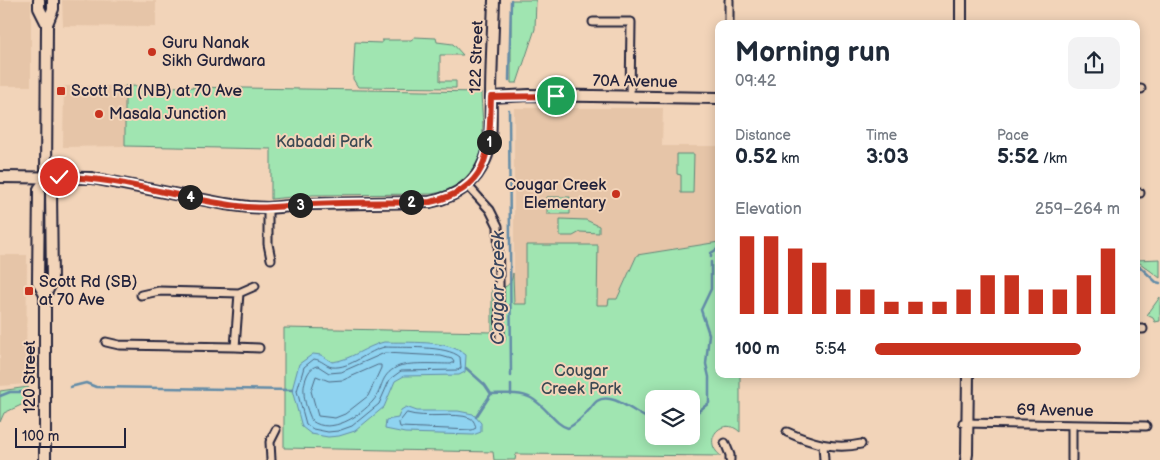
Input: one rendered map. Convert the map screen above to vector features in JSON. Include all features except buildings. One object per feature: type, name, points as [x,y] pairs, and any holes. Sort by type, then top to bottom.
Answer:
[{"type":"street","name":"120 Street","points":[[39,0],[39,8],[47,24]]},
{"type":"street","name":"120 Street","points":[[45,460],[45,295],[52,282],[51,189],[46,178],[47,24],[53,0]]},
{"type":"street","name":"122 Street","points":[[468,186],[486,159],[489,146],[494,0]]},
{"type":"street","points":[[729,0],[729,20]]},
{"type":"street","points":[[961,0],[961,20]]},
{"type":"street","points":[[594,22],[631,22],[630,97]]},
{"type":"street","name":"70A Avenue","points":[[491,97],[530,95],[715,98]]},
{"type":"street","points":[[0,177],[92,178],[225,204],[268,208],[312,204],[430,202],[445,199],[468,186],[490,210],[498,226],[500,338]]},
{"type":"street","points":[[268,208],[268,244],[271,259]]},
{"type":"street","points":[[141,295],[159,291],[239,293],[254,286]]},
{"type":"street","points":[[235,347],[239,293]]},
{"type":"street","points":[[106,342],[119,345],[260,348]]},
{"type":"street","points":[[962,378],[965,423]]},
{"type":"street","points":[[965,460],[968,378]]},
{"type":"street","name":"69 Avenue","points":[[965,423],[1146,426]]},
{"type":"street","points":[[1072,426],[1072,460]]},
{"type":"street","points":[[271,460],[270,442],[276,430]]},
{"type":"street","points":[[787,432],[823,445],[847,447],[860,444]]},
{"type":"street","points":[[725,443],[730,454],[730,460]]},
{"type":"street","points":[[823,445],[824,460]]},
{"type":"shaded area","points":[[0,0],[31,0],[31,86],[0,86]]},
{"type":"shaded area","points":[[62,0],[156,1],[156,27],[63,26]]},
{"type":"shaded area","points":[[64,86],[125,86],[125,146],[63,147]]},
{"type":"shaded area","name":"Cougar Creek Elementary","points":[[514,108],[663,108],[662,146],[715,146],[715,243],[637,255],[614,305],[514,304]]},
{"type":"shaded area","points":[[0,255],[27,255],[26,384],[0,386]]},
{"type":"green space","points":[[511,0],[536,0],[535,29],[517,83],[511,83]]},
{"type":"green space","points":[[415,37],[436,38],[437,42],[453,44],[463,55],[440,55],[440,81],[456,81],[456,88],[358,87],[353,79],[355,42],[382,43],[382,40],[411,40]]},
{"type":"green space","name":"Kabaddi Park","points":[[125,86],[481,92],[483,131],[480,156],[476,168],[469,178],[455,188],[432,194],[313,195],[271,199],[271,149],[125,146]]},
{"type":"green space","points":[[677,154],[694,154],[693,193],[681,193],[681,175],[677,174]]},
{"type":"green space","points":[[547,197],[570,197],[570,214],[547,214]]},
{"type":"green space","points":[[560,219],[586,220],[599,226],[599,233],[580,232],[573,236],[560,236]]},
{"type":"green space","name":"Cougar Creek Park","points":[[715,243],[715,378],[740,378],[740,432],[733,427],[727,426],[716,432],[713,437],[713,443],[715,450],[721,456],[516,454],[515,460],[494,460],[493,452],[284,448],[284,328],[492,332],[492,288],[503,288],[509,284],[513,273],[514,304],[526,304],[526,245],[598,245],[597,305],[608,305],[609,299],[617,299],[637,255]]},
{"type":"green space","points":[[1160,259],[1160,278],[1140,263],[1140,260]]},
{"type":"green space","points":[[1160,297],[1160,321],[1155,322],[1153,318],[1147,315]]},
{"type":"green space","points":[[28,387],[32,400],[4,413],[0,422],[0,391]]},
{"type":"water","points":[[384,342],[427,343],[449,346],[466,355],[465,372],[459,375],[404,376],[395,381],[384,407],[355,431],[328,437],[311,434],[302,427],[292,390],[299,364],[313,354],[321,355],[332,362],[339,361]]},
{"type":"water","points":[[406,407],[417,411],[458,411],[473,414],[481,423],[481,432],[473,435],[405,433],[385,429],[386,420],[398,418],[401,410]]},
{"type":"waterway","name":"Cougar Creek","points":[[509,80],[511,0]]},
{"type":"waterway","name":"Cougar Creek","points":[[509,110],[511,376]]},
{"type":"waterway","name":"Cougar Creek","points":[[711,257],[711,253],[715,250]]},
{"type":"waterway","name":"Cougar Creek","points":[[700,410],[709,403],[709,377],[706,364],[709,334],[701,310],[711,289],[711,262]]},
{"type":"waterway","name":"Cougar Creek","points":[[1140,267],[1156,282],[1160,283]]},
{"type":"waterway","name":"Cougar Creek","points":[[466,368],[485,385],[491,394]]},
{"type":"waterway","name":"Cougar Creek","points":[[70,387],[86,383],[96,387],[292,390]]},
{"type":"waterway","name":"Cougar Creek","points":[[511,384],[511,395]]},
{"type":"waterway","name":"Cougar Creek","points":[[0,396],[10,392],[28,392]]},
{"type":"waterway","name":"Cougar Creek","points":[[476,417],[491,394],[511,394],[531,398],[559,423],[568,428],[596,402],[603,399],[618,401],[645,417]]},
{"type":"place","name":"Guru Nanak Sikh Gurdwara","points":[[152,52]]},
{"type":"place","name":"Scott Rd (NB) at 70 Ave","points":[[61,91]]},
{"type":"place","name":"Masala Junction","points":[[99,114]]},
{"type":"place","name":"Cougar Creek Elementary","points":[[616,194]]},
{"type":"place","name":"Scott Rd (SB) at 70 Ave","points":[[29,291]]},
{"type":"route","points":[[59,177],[92,178],[249,207],[268,208],[312,204],[430,202],[445,199],[456,194],[468,186],[477,175],[486,159],[489,146],[491,97],[556,96]]}]
